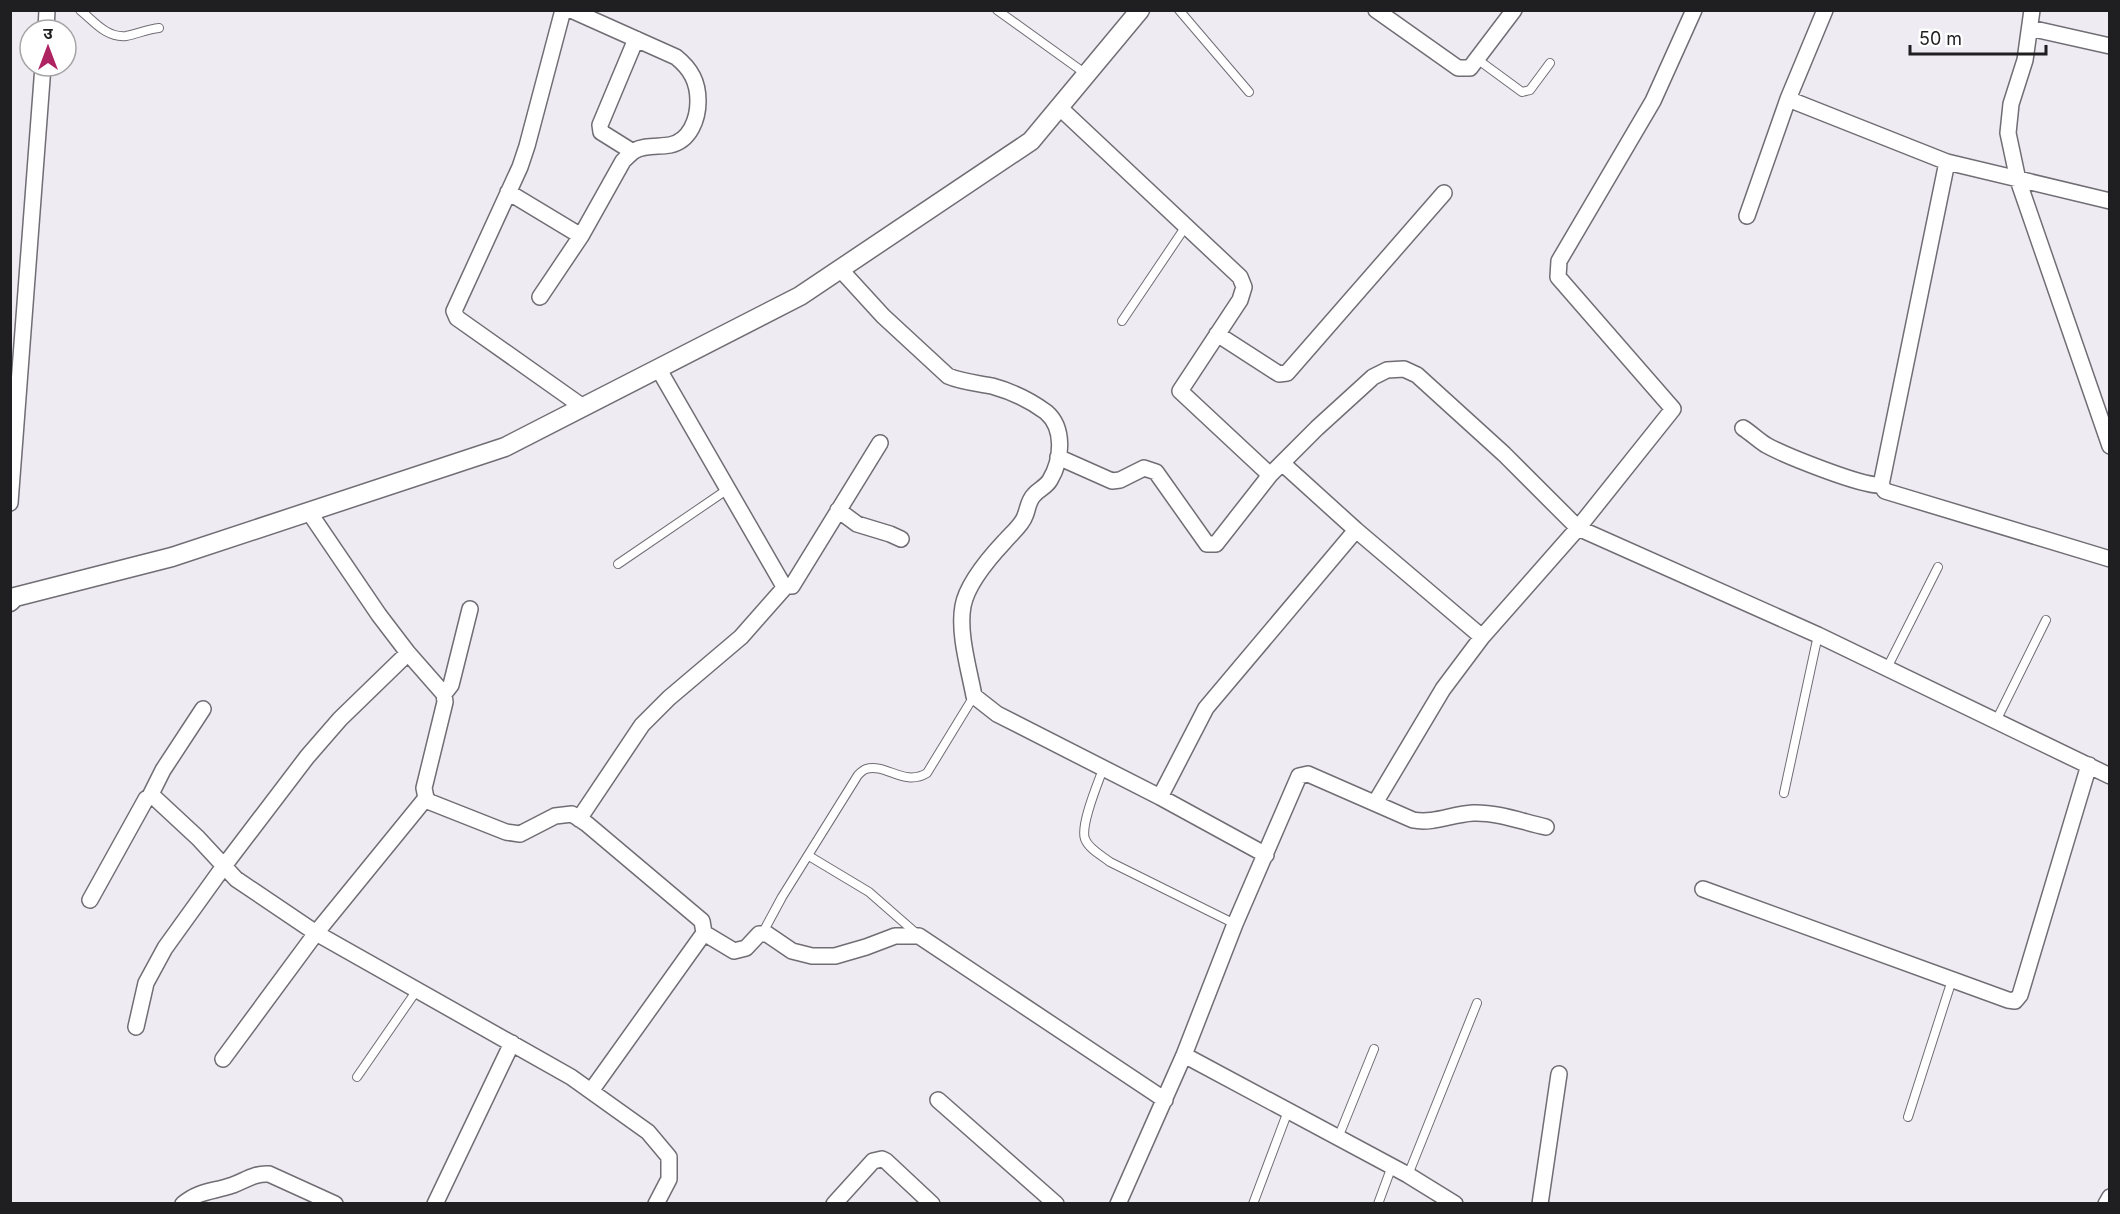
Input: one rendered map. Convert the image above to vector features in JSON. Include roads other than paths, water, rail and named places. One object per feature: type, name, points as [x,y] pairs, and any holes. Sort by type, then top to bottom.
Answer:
[{"type":"street","points":[[562,10],[527,146],[455,306],[454,315],[583,407]]},
{"type":"street","points":[[540,297],[580,236],[623,161],[642,148],[673,145],[684,138],[691,131],[696,120],[698,106],[694,77],[686,65],[676,57],[571,10]]},
{"type":"street","points":[[10,602],[15,597],[172,557],[505,447],[800,296],[1031,141],[1140,10]]},
{"type":"street","points":[[1376,11],[1458,68],[1470,68],[1514,10]]},
{"type":"street","points":[[1375,803],[1443,689],[1482,637],[1578,528],[1673,409],[1558,277],[1558,266],[1653,101],[1695,10]]},
{"type":"street","points":[[1747,216],[1788,99],[1825,10]]},
{"type":"street","points":[[2032,10],[2025,60],[2011,104],[2008,133],[2018,180],[2109,446]]},
{"type":"street","points":[[2030,28],[2109,46]]},
{"type":"street","points":[[633,152],[601,132],[600,125],[636,39]]},
{"type":"street","points":[[10,503],[42,78]]},
{"type":"street","points":[[1788,99],[1947,162],[2109,201]]},
{"type":"street","points":[[1059,106],[1240,277],[1244,287],[1240,300],[1180,390],[1270,475]]},
{"type":"street","points":[[1947,162],[1881,484],[1886,491],[2109,559]]},
{"type":"street","points":[[508,192],[580,236]]},
{"type":"street","points":[[1217,334],[1278,374],[1287,373],[1444,193]]},
{"type":"street","points":[[840,269],[883,316],[948,376],[994,387],[1032,403],[1048,414],[1060,438],[1058,457],[1051,478],[1043,489],[1034,495],[1025,516],[995,551],[969,590],[963,606],[965,653],[974,696],[997,714],[1160,797],[1266,855]]},
{"type":"street","points":[[658,368],[782,584],[786,586],[792,586],[880,443]]},
{"type":"street","points":[[1058,457],[1112,481],[1120,480],[1144,468],[1156,472],[1207,544],[1216,544],[1281,463],[1373,377],[1388,370],[1404,369],[1417,375],[1496,446],[1578,528],[1818,635],[2109,776]]},
{"type":"street","points":[[1743,428],[1766,444],[1790,455],[1867,484],[1881,484]]},
{"type":"street","points":[[1281,463],[1482,637]]},
{"type":"street","points":[[838,510],[857,524],[902,539]]},
{"type":"street","points":[[309,512],[352,577],[408,653],[444,694],[445,702],[424,788],[426,798],[430,802],[506,832],[520,834],[555,816],[572,814],[699,917],[705,928],[704,933],[591,1091]]},
{"type":"street","points":[[1160,797],[1206,708],[1356,530]]},
{"type":"street","points":[[579,819],[642,725],[669,698],[741,637],[786,586]]},
{"type":"street","points":[[444,694],[451,685],[470,609]]},
{"type":"street","points":[[136,1027],[146,983],[165,948],[224,866],[340,719],[408,653]]},
{"type":"street","points":[[90,900],[163,770],[203,709]]},
{"type":"street","points":[[1703,889],[2015,1001],[2020,995],[2089,765]]},
{"type":"street","points":[[1118,1203],[1184,1056],[1235,924],[1301,775],[1308,774],[1421,822],[1483,813],[1546,827]]},
{"type":"street","points":[[150,796],[198,838],[236,879],[316,933],[512,1043],[591,1091],[648,1132],[669,1156],[669,1179],[656,1203]]},
{"type":"street","points":[[223,1059],[316,933],[426,798]]},
{"type":"street","points":[[704,933],[734,951],[746,948],[759,934],[767,934],[792,951],[812,956],[835,956],[895,936],[919,936],[1165,1100]]},
{"type":"street","points":[[435,1203],[512,1043]]},
{"type":"street","points":[[1184,1056],[1392,1166],[1455,1203]]},
{"type":"street","points":[[1540,1203],[1559,1074]]},
{"type":"street","points":[[938,1100],[1056,1203]]},
{"type":"street","points":[[834,1203],[873,1161],[882,1159],[932,1203]]},
{"type":"street","points":[[183,1203],[201,1192],[230,1186],[261,1173],[269,1174],[334,1203]]},
{"type":"street","points":[[2106,1203],[2109,1197]]},
{"type":"lane","points":[[80,10],[114,36],[127,36],[159,28]]},
{"type":"lane","points":[[997,10],[1086,74]]},
{"type":"lane","points":[[1179,10],[1249,92]]},
{"type":"lane","points":[[1477,59],[1522,92],[1530,90],[1550,63]]},
{"type":"lane","points":[[1122,321],[1186,226]]},
{"type":"lane","points":[[618,564],[728,489]]},
{"type":"lane","points":[[1887,668],[1938,567]]},
{"type":"lane","points":[[1996,721],[2046,620]]},
{"type":"lane","points":[[1784,793],[1818,635]]},
{"type":"lane","points":[[762,934],[782,897],[858,775],[866,769],[918,778],[927,773],[974,696]]},
{"type":"lane","points":[[1103,768],[1085,824],[1084,837],[1093,849],[1110,862],[1235,924]]},
{"type":"lane","points":[[809,856],[869,892],[919,936]]},
{"type":"lane","points":[[1908,1117],[1953,980]]},
{"type":"lane","points":[[357,1077],[417,990]]},
{"type":"lane","points":[[1408,1175],[1477,1003]]},
{"type":"lane","points":[[1338,1138],[1374,1049]]},
{"type":"lane","points":[[1253,1203],[1288,1111]]},
{"type":"lane","points":[[1378,1203],[1392,1166]]}]
